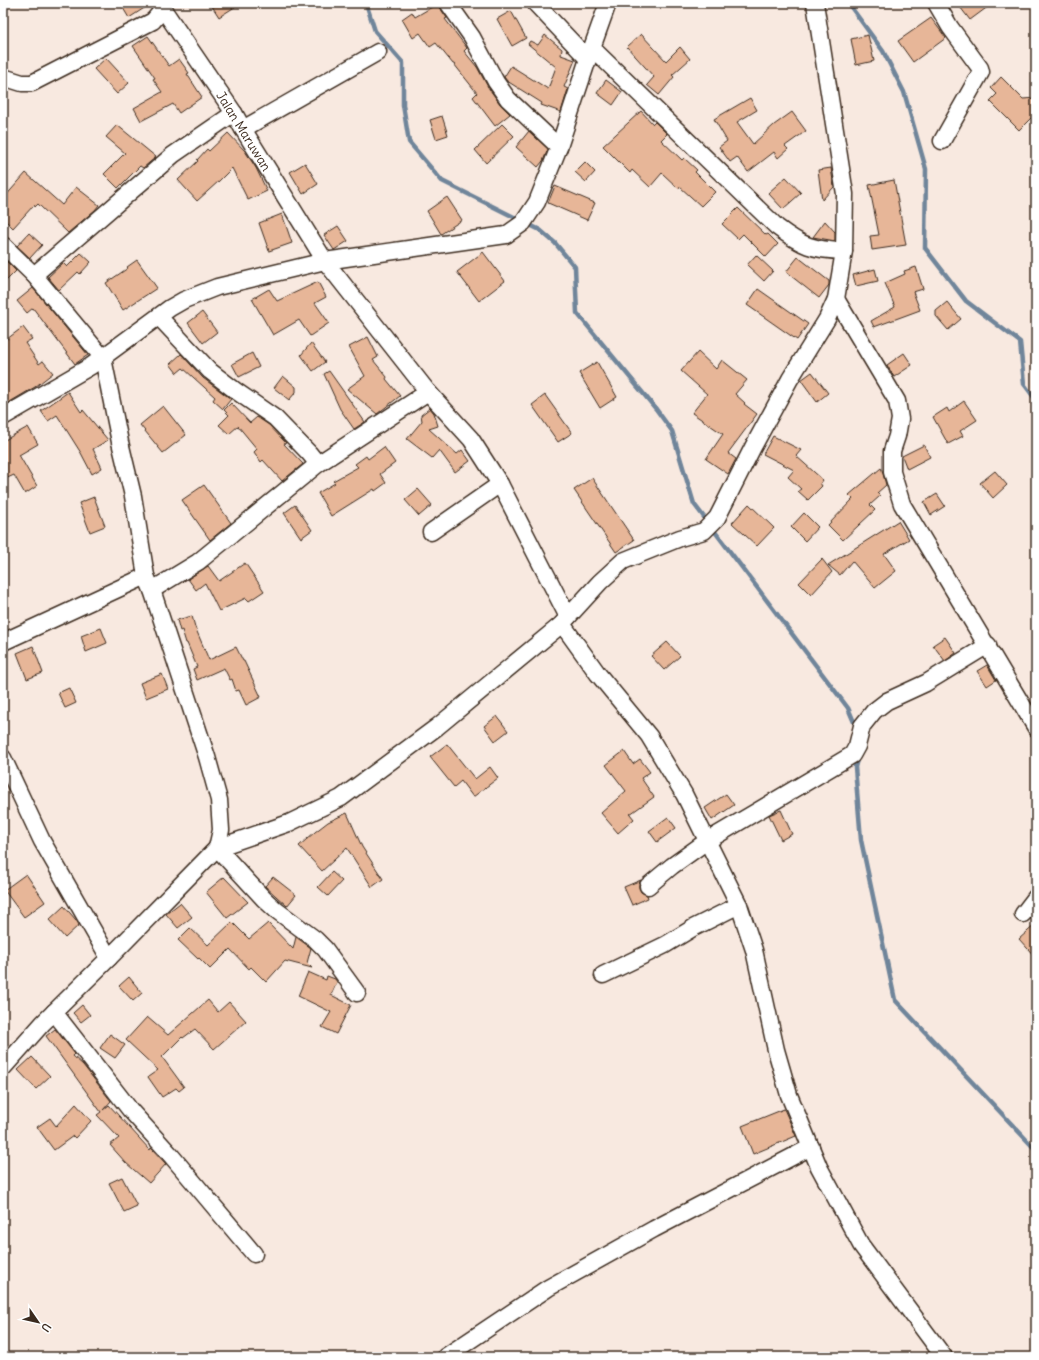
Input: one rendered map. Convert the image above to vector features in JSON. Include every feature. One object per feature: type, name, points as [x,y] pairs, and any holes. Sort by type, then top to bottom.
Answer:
[{"type":"street","points":[[448,3],[472,37],[496,82],[508,99],[559,147]]},
{"type":"street","points":[[535,3],[777,227],[794,240],[805,246],[827,251],[844,251]]},
{"type":"street","points":[[3,417],[103,358],[170,308],[184,300],[217,287],[325,261],[506,235],[523,223],[537,202],[559,147],[608,3]]},
{"type":"street","points":[[3,1068],[54,1012],[217,848],[289,822],[341,798],[437,727],[565,621],[600,582],[623,562],[680,538],[704,531],[718,518],[753,447],[790,379],[827,319],[836,299],[844,251],[846,194],[815,3]]},
{"type":"street","points":[[936,3],[950,27],[980,68],[981,72],[942,141]]},
{"type":"street","points":[[3,77],[22,83],[32,83],[153,21],[163,6]]},
{"type":"street","name":"Jalan Maruwan","points":[[163,6],[234,113],[325,261],[428,392],[471,439],[500,484],[565,621],[598,674],[648,736],[684,794],[739,905],[754,950],[776,1050],[789,1095],[819,1167],[861,1245],[944,1357]]},
{"type":"street","points":[[243,129],[378,52]]},
{"type":"street","points":[[34,275],[174,155],[234,113]]},
{"type":"street","points":[[3,245],[34,275],[103,358],[120,442],[133,496],[149,583],[207,757],[219,800],[220,830],[217,848]]},
{"type":"street","points":[[836,299],[897,401],[900,419],[897,436],[892,451],[892,472],[902,504],[988,645],[1036,728]]},
{"type":"street","points":[[159,317],[210,371],[275,418],[318,464]]},
{"type":"street","points":[[3,642],[198,562],[318,464],[428,392]]},
{"type":"street","points":[[431,532],[500,484]]},
{"type":"street","points":[[648,886],[672,866],[707,841],[852,755],[857,746],[862,726],[874,710],[887,701],[926,683],[988,645]]},
{"type":"street","points":[[3,758],[42,841],[109,958]]},
{"type":"street","points":[[217,848],[264,899],[276,910],[315,939],[325,949],[357,993]]},
{"type":"street","points":[[1023,914],[1036,897]]},
{"type":"street","points":[[603,975],[665,945],[693,928],[739,905]]},
{"type":"street","points":[[54,1012],[131,1111],[169,1153],[254,1254]]},
{"type":"street","points":[[445,1357],[548,1288],[654,1229],[811,1147]]},
{"type":"building","points":[[120,3],[152,3],[129,18]]},
{"type":"building","points":[[210,3],[241,3],[219,17]]},
{"type":"building","points":[[439,3],[440,8],[447,18],[445,19],[467,48],[464,51],[477,67],[488,87],[500,104],[510,114],[495,126],[473,97],[477,93],[436,43],[430,47],[420,33],[413,38],[402,19],[412,12],[415,17]]},
{"type":"building","points":[[957,3],[993,3],[970,20]]},
{"type":"building","points":[[511,11],[526,38],[512,46],[497,19]]},
{"type":"building","points":[[931,18],[946,38],[913,62],[898,41]]},
{"type":"building","points":[[641,34],[666,61],[680,47],[690,59],[672,75],[674,77],[659,95],[647,85],[654,77],[627,47]]},
{"type":"building","points":[[545,35],[562,49],[561,55],[575,60],[564,87],[568,89],[561,112],[541,105],[542,103],[507,81],[504,77],[511,66],[548,89],[556,67],[528,44],[530,41],[538,45]]},
{"type":"building","points":[[868,35],[874,61],[856,65],[851,39]]},
{"type":"building","points":[[148,36],[169,66],[179,59],[189,73],[187,74],[202,97],[179,113],[173,104],[141,121],[134,108],[162,92],[153,79],[155,78],[133,46]]},
{"type":"building","points":[[106,58],[129,83],[117,94],[94,69]]},
{"type":"building","points":[[1001,77],[1023,99],[1036,98],[1036,113],[1019,130],[990,101],[997,94],[991,88]]},
{"type":"building","points":[[606,80],[622,92],[613,105],[597,93]]},
{"type":"building","points":[[750,98],[757,110],[737,122],[753,144],[774,125],[792,112],[806,131],[785,146],[788,149],[778,158],[774,152],[748,172],[737,157],[730,162],[719,147],[727,141],[714,119]]},
{"type":"building","points":[[641,111],[653,124],[655,122],[667,134],[661,140],[682,160],[684,158],[697,170],[695,172],[715,192],[701,206],[680,187],[679,189],[662,173],[650,187],[632,170],[630,173],[603,146]]},
{"type":"building","points":[[442,116],[448,135],[436,139],[430,120]]},
{"type":"building","points":[[502,124],[514,136],[486,163],[475,150]]},
{"type":"building","points":[[117,125],[156,157],[143,168],[140,166],[118,188],[104,174],[125,153],[106,137]]},
{"type":"building","points":[[529,131],[548,149],[543,161],[538,167],[516,147]]},
{"type":"building","points":[[228,133],[245,151],[256,168],[267,191],[248,200],[232,168],[197,201],[178,180],[198,161],[197,160],[207,149],[209,151]]},
{"type":"building","points":[[585,162],[595,172],[586,182],[575,172]]},
{"type":"building","points":[[305,163],[318,184],[303,194],[290,172]]},
{"type":"building","points":[[831,168],[834,187],[822,200],[818,170]]},
{"type":"building","points":[[26,173],[62,205],[76,187],[99,205],[68,233],[38,204],[35,207],[34,205],[13,228],[3,218],[3,199]]},
{"type":"building","points":[[786,177],[801,193],[783,209],[768,193]]},
{"type":"building","points":[[894,180],[906,245],[872,250],[870,236],[879,235],[869,185]]},
{"type":"building","points":[[555,186],[595,203],[587,220],[548,203]]},
{"type":"building","points":[[447,197],[462,220],[441,234],[427,211]]},
{"type":"building","points":[[738,208],[766,235],[768,234],[778,244],[766,257],[743,234],[738,239],[722,224]]},
{"type":"building","points":[[282,214],[292,243],[269,251],[259,223]]},
{"type":"building","points":[[825,221],[835,232],[835,241],[813,237]]},
{"type":"building","points":[[338,226],[348,241],[334,250],[324,235]]},
{"type":"building","points":[[29,233],[42,245],[30,258],[17,246]]},
{"type":"building","points":[[483,252],[505,281],[479,301],[457,272]]},
{"type":"building","points":[[81,253],[91,262],[80,274],[78,272],[59,290],[48,277],[63,263],[67,267]]},
{"type":"building","points":[[756,255],[773,271],[764,281],[747,265]]},
{"type":"building","points":[[798,257],[829,281],[829,285],[819,298],[786,272]]},
{"type":"building","points":[[4,259],[16,271],[3,284],[3,261]]},
{"type":"building","points":[[137,260],[157,288],[123,310],[106,283]]},
{"type":"building","points":[[916,267],[923,289],[913,292],[920,310],[874,327],[871,321],[895,307],[885,283],[905,274],[904,271]]},
{"type":"building","points":[[875,269],[878,281],[856,286],[853,275]]},
{"type":"building","points":[[318,282],[326,297],[315,303],[329,323],[310,336],[299,320],[273,335],[252,299],[269,289],[277,301]]},
{"type":"building","points":[[33,288],[88,355],[75,364],[33,308],[27,313],[17,301]]},
{"type":"building","points":[[758,289],[808,324],[797,340],[747,305]]},
{"type":"building","points":[[947,302],[961,319],[948,330],[936,316],[936,311]]},
{"type":"building","points":[[202,312],[217,332],[203,343],[188,323]]},
{"type":"building","points":[[23,327],[32,339],[25,343],[39,364],[43,361],[53,373],[35,387],[3,406],[3,342]]},
{"type":"building","points":[[368,337],[378,357],[373,360],[400,396],[377,414],[347,389],[365,376],[349,347]]},
{"type":"building","points":[[311,343],[325,362],[313,371],[301,355]]},
{"type":"building","points":[[698,352],[716,369],[722,360],[747,380],[735,394],[745,403],[744,404],[757,414],[728,453],[736,459],[728,474],[706,459],[723,434],[692,413],[707,394],[681,371]]},
{"type":"building","points":[[252,353],[259,367],[239,377],[232,364]]},
{"type":"building","points":[[904,353],[912,365],[894,377],[887,365]]},
{"type":"building","points":[[181,354],[203,378],[231,399],[223,409],[213,400],[215,397],[183,368],[177,373],[170,364]]},
{"type":"building","points":[[597,362],[617,397],[600,408],[579,373]]},
{"type":"building","points":[[329,371],[365,422],[354,429],[340,409],[324,374]]},
{"type":"building","points":[[812,372],[828,393],[817,402],[801,380]]},
{"type":"building","points":[[283,376],[296,387],[296,392],[289,400],[274,388]]},
{"type":"building","points":[[68,392],[81,412],[83,410],[108,440],[93,449],[102,468],[92,474],[81,453],[57,415],[48,421],[41,411]]},
{"type":"building","points":[[545,395],[572,433],[558,442],[532,405]]},
{"type":"building","points":[[964,401],[977,420],[960,431],[963,436],[948,444],[933,417],[947,408],[949,412]]},
{"type":"building","points":[[231,403],[250,423],[257,417],[269,425],[303,464],[282,481],[263,460],[261,462],[254,452],[257,449],[238,426],[229,434],[219,425],[229,415],[224,410]]},
{"type":"building","points":[[163,406],[186,435],[163,453],[140,425]]},
{"type":"building","points":[[430,408],[434,413],[438,426],[429,429],[457,454],[462,450],[470,461],[455,472],[439,450],[432,458],[407,439],[422,421],[421,415]]},
{"type":"building","points":[[28,427],[38,444],[19,455],[37,486],[25,494],[14,475],[3,480],[3,441]]},
{"type":"building","points":[[773,436],[801,450],[796,456],[823,480],[820,483],[822,486],[808,500],[798,491],[801,489],[788,477],[794,470],[763,454]]},
{"type":"building","points":[[924,445],[930,457],[907,469],[902,456]]},
{"type":"building","points":[[384,447],[395,463],[380,474],[386,483],[375,491],[374,489],[331,516],[318,493],[335,483],[333,481],[358,467],[355,464],[366,456],[368,459]]},
{"type":"building","points":[[881,468],[886,485],[877,493],[880,496],[870,505],[875,510],[843,540],[828,525],[853,499],[849,495]]},
{"type":"building","points":[[995,471],[1007,485],[993,498],[980,483]]},
{"type":"building","points":[[592,478],[634,540],[616,552],[574,490]]},
{"type":"building","points":[[204,485],[231,523],[210,540],[182,500]]},
{"type":"building","points":[[418,489],[432,505],[419,516],[405,500]]},
{"type":"building","points":[[937,494],[945,506],[931,515],[924,502]]},
{"type":"building","points":[[94,497],[105,526],[90,532],[79,503]]},
{"type":"building","points":[[749,504],[774,528],[757,546],[732,523]]},
{"type":"building","points":[[295,505],[312,530],[301,538],[284,513]]},
{"type":"building","points":[[804,513],[818,527],[805,541],[791,527]]},
{"type":"building","points":[[898,521],[909,539],[884,554],[896,571],[875,588],[852,561],[840,575],[828,565]]},
{"type":"building","points":[[822,559],[832,572],[811,595],[799,583]]},
{"type":"building","points":[[245,563],[264,591],[249,601],[246,598],[219,611],[205,583],[196,590],[188,579],[208,566],[219,581]]},
{"type":"building","points":[[192,616],[209,660],[236,647],[261,697],[246,705],[239,690],[236,691],[232,679],[230,680],[224,668],[197,680],[193,669],[197,667],[182,630],[180,631],[177,620]]},
{"type":"building","points":[[101,628],[107,643],[86,652],[81,636]]},
{"type":"building","points":[[945,637],[956,653],[945,661],[933,645]]},
{"type":"building","points":[[667,642],[680,656],[664,670],[651,656]]},
{"type":"building","points":[[33,646],[43,673],[27,679],[17,653]]},
{"type":"building","points":[[987,665],[996,680],[987,686],[977,671]]},
{"type":"building","points":[[162,674],[168,689],[146,698],[140,683]]},
{"type":"building","points":[[69,688],[76,703],[65,708],[58,693]]},
{"type":"building","points":[[497,716],[508,731],[495,741],[484,726]]},
{"type":"building","points":[[447,744],[475,779],[490,767],[498,778],[473,797],[461,781],[454,787],[430,757]]},
{"type":"building","points":[[624,751],[633,764],[640,759],[650,772],[641,778],[654,797],[630,814],[634,819],[618,833],[601,813],[626,791],[606,765]]},
{"type":"building","points":[[726,794],[734,805],[712,820],[705,808]]},
{"type":"building","points":[[781,810],[792,834],[781,840],[769,815]]},
{"type":"building","points":[[347,813],[362,847],[383,879],[372,887],[347,848],[322,871],[299,846],[328,822]]},
{"type":"building","points":[[668,817],[676,828],[657,842],[649,831]]},
{"type":"building","points":[[332,872],[342,881],[328,896],[318,887]]},
{"type":"building","points":[[26,874],[45,902],[24,917],[4,890]]},
{"type":"building","points":[[224,877],[248,902],[227,918],[206,892]]},
{"type":"building","points":[[273,877],[296,895],[287,906],[265,886]]},
{"type":"building","points":[[641,880],[639,883],[639,888],[641,892],[647,895],[648,898],[632,905],[624,887]]},
{"type":"building","points":[[180,903],[192,917],[178,928],[166,914]]},
{"type":"building","points":[[64,906],[79,925],[65,938],[49,920]]},
{"type":"building","points":[[232,922],[249,939],[268,923],[293,949],[296,937],[311,948],[307,963],[312,968],[285,961],[266,982],[251,967],[249,969],[230,949],[210,969],[178,940],[190,928],[208,945]]},
{"type":"building","points":[[1036,924],[1036,958],[1019,939]]},
{"type":"building","points":[[308,972],[326,980],[327,976],[335,979],[337,982],[331,995],[351,1005],[336,1034],[322,1027],[331,1012],[298,996]]},
{"type":"building","points":[[129,977],[142,993],[133,1001],[119,986]]},
{"type":"building","points":[[208,1000],[218,1012],[229,1002],[246,1021],[214,1049],[195,1029],[183,1038],[182,1037],[162,1057],[184,1087],[179,1091],[176,1088],[162,1097],[148,1077],[158,1070],[126,1040],[147,1017],[168,1035]]},
{"type":"building","points":[[82,1005],[90,1015],[81,1022],[73,1013]]},
{"type":"building","points":[[55,1029],[75,1054],[73,1056],[83,1065],[111,1101],[103,1110],[109,1105],[150,1150],[151,1148],[166,1164],[149,1183],[126,1163],[110,1145],[119,1138],[97,1115],[101,1112],[46,1036]]},
{"type":"building","points":[[110,1034],[125,1045],[115,1058],[100,1048]]},
{"type":"building","points":[[32,1057],[50,1076],[36,1089],[18,1070]]},
{"type":"building","points":[[76,1104],[91,1121],[75,1138],[73,1136],[54,1150],[37,1127],[50,1118],[56,1126]]},
{"type":"building","points":[[784,1109],[796,1136],[753,1154],[742,1126]]},
{"type":"building","points":[[122,1177],[137,1206],[124,1212],[109,1183]]},
{"type":"waterway","points":[[366,3],[375,31],[403,63],[403,105],[409,142],[442,181],[540,230],[555,243],[575,267],[577,313],[656,409],[672,431],[694,504],[848,708],[857,729]]},
{"type":"waterway","points":[[848,3],[883,51],[904,92],[926,169],[925,248],[966,301],[1020,342],[1024,384],[1036,400]]},
{"type":"waterway","points":[[858,756],[855,767],[861,840],[895,1000],[1036,1150]]}]
